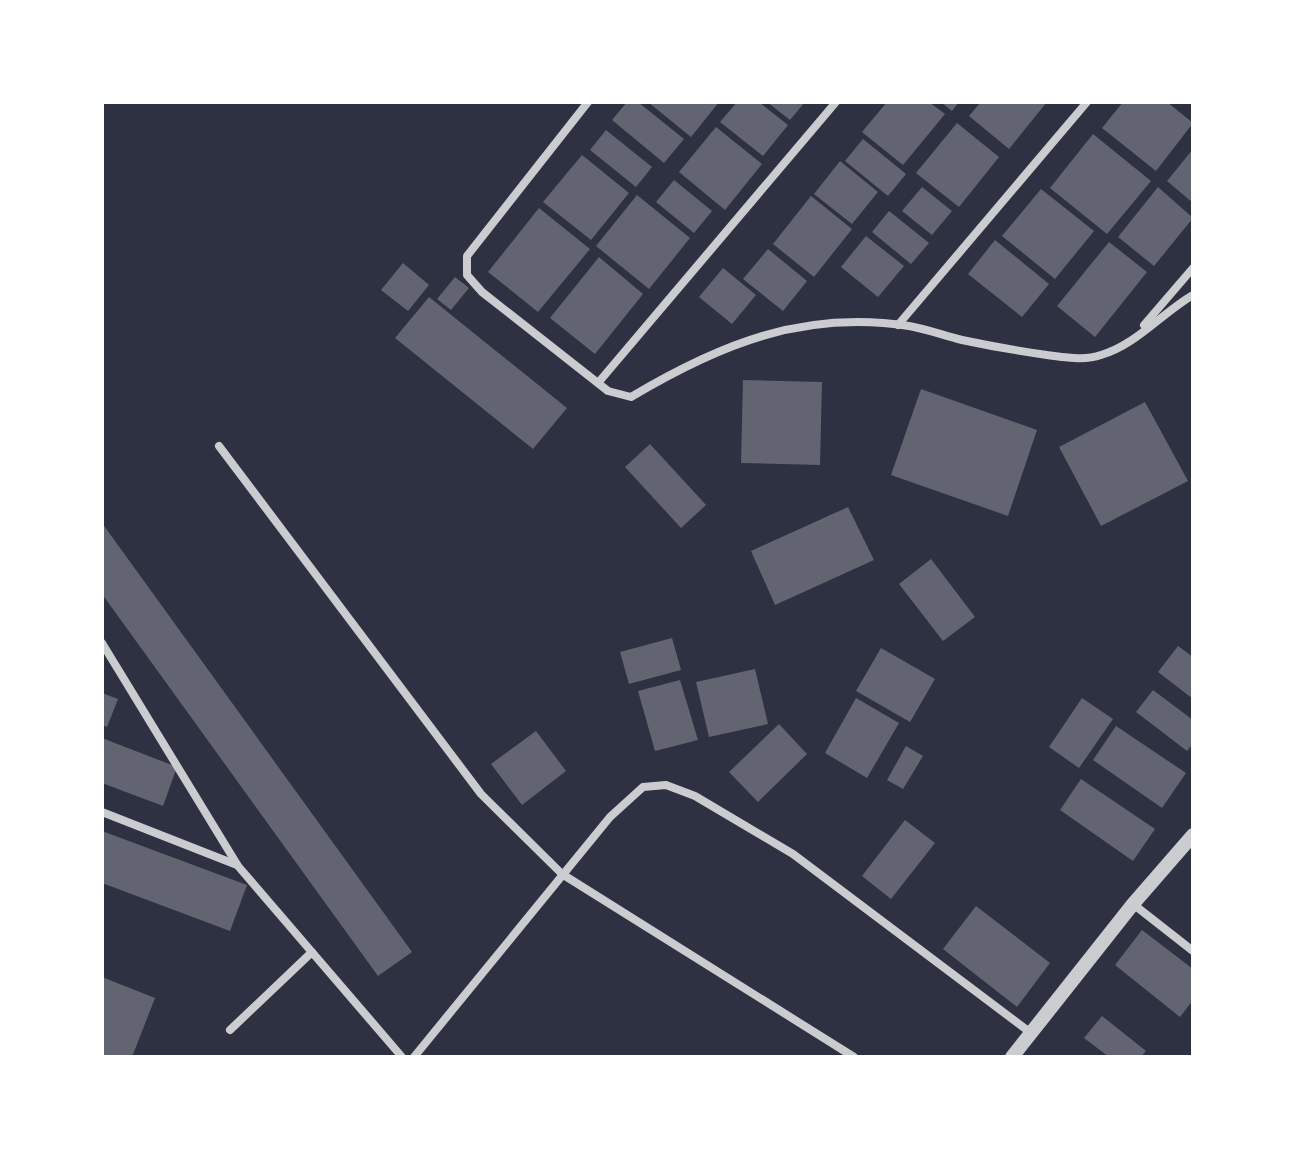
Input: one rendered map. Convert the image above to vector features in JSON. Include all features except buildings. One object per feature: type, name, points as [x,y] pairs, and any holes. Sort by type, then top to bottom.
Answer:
[{"type":"street","points":[[588,102],[467,256],[467,275],[482,292],[608,391],[631,397],[692,361],[740,342],[797,326],[842,322],[898,325],[1014,350],[1073,358],[1101,355],[1134,338],[1193,295]]},
{"type":"street","points":[[598,383],[836,102]]},
{"type":"street","points":[[898,325],[1087,102]]},
{"type":"street","points":[[1134,338],[1193,268]]},
{"type":"street","points":[[219,446],[481,794],[562,874],[854,1057]]},
{"type":"street","points":[[102,643],[238,866],[402,1057]]},
{"type":"street","points":[[102,654],[112,658]]},
{"type":"street","points":[[414,1057],[610,817],[643,787],[666,785],[695,796],[793,854],[1031,1033]]},
{"type":"street","points":[[102,812],[238,866]]},
{"type":"street","points":[[1012,1057],[1133,904],[1193,835]]},
{"type":"street","points":[[1133,904],[1193,951]]},
{"type":"street","points":[[230,1030],[312,952]]}]
